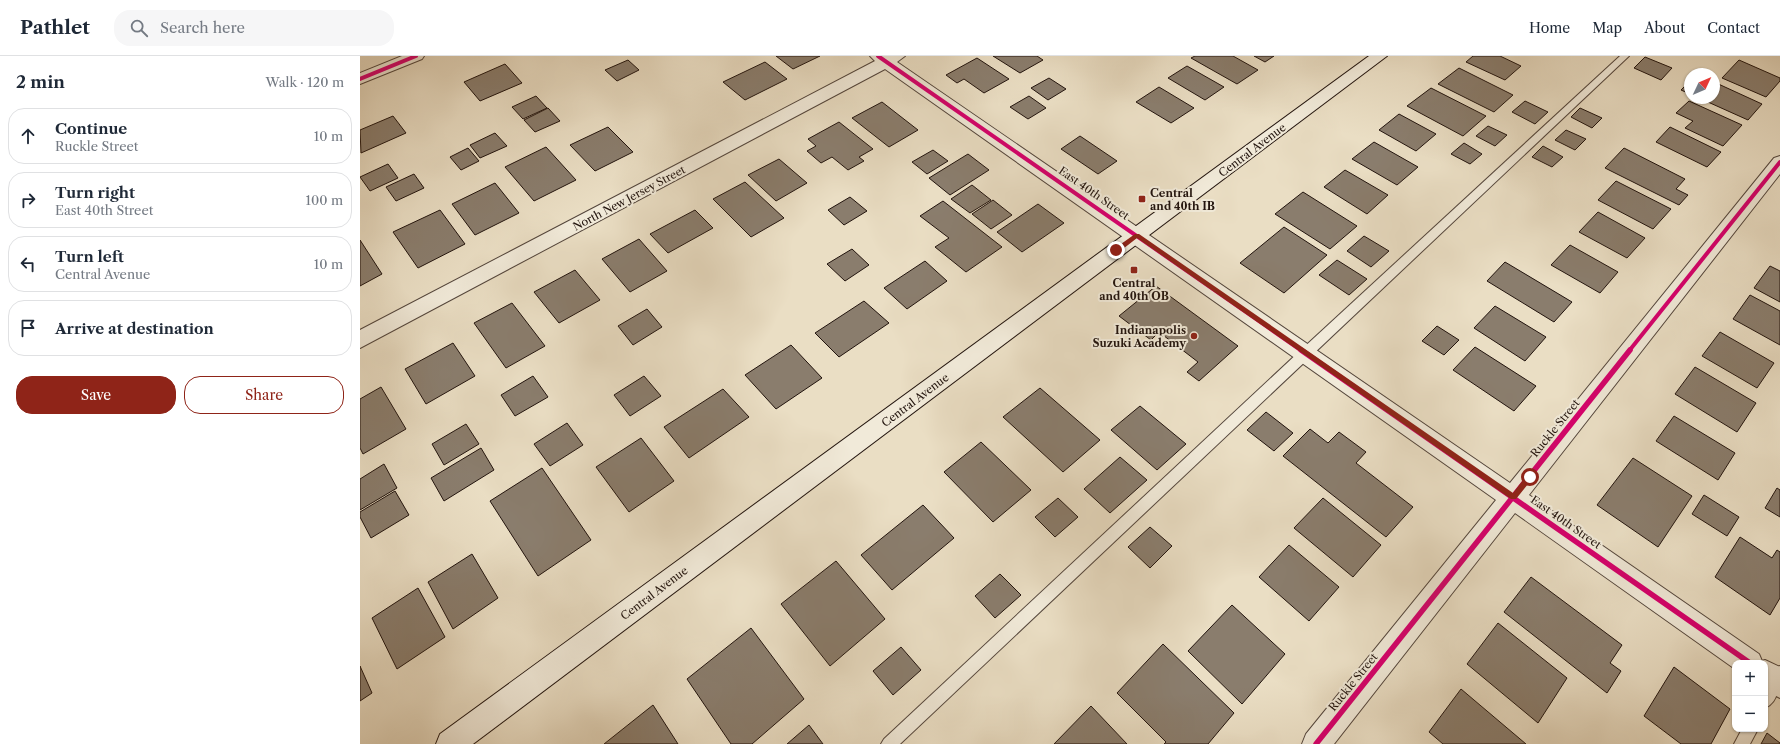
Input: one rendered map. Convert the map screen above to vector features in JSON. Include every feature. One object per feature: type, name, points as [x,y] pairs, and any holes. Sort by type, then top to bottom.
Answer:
[{"type":"street","points":[[360,79],[416,56]]},
{"type":"street","name":"Central Avenue","points":[[450,744],[1379,56]]},
{"type":"street","name":"East 40th Street","points":[[887,58],[1305,353],[1746,660]]},
{"type":"street","name":"North New Jersey Street","points":[[360,340],[887,58]]},
{"type":"street","name":"Ruckle Street","points":[[1316,744],[1780,162]]},
{"type":"lane","points":[[889,744],[1305,353],[1625,56]]},
{"type":"lane","points":[[1742,744],[1748,732]]},
{"type":"building","points":[[776,56],[820,56],[793,69]]},
{"type":"building","points":[[993,56],[1037,56],[1043,60],[1020,73]]},
{"type":"building","points":[[1195,56],[1233,56],[1258,70],[1237,84],[1191,58]]},
{"type":"building","points":[[1254,56],[1274,56],[1265,62]]},
{"type":"building","points":[[1473,56],[1500,56],[1521,66],[1505,80],[1466,62]]},
{"type":"building","points":[[1645,57],[1672,68],[1661,80],[1634,68]]},
{"type":"building","points":[[977,58],[1009,79],[984,93],[964,79],[957,83],[946,75]]},
{"type":"building","points":[[628,60],[639,70],[617,81],[605,70]]},
{"type":"building","points":[[1739,60],[1780,78],[1780,81],[1766,97],[1722,78]]},
{"type":"building","points":[[765,62],[787,79],[745,100],[723,82]]},
{"type":"building","points":[[505,64],[522,83],[480,101],[464,82]]},
{"type":"building","points":[[1187,66],[1224,87],[1205,100],[1168,78]]},
{"type":"building","points":[[1459,68],[1513,95],[1494,112],[1438,84]]},
{"type":"building","points":[[1049,78],[1066,89],[1048,100],[1031,88]]},
{"type":"building","points":[[1720,85],[1762,104],[1748,120],[1712,104],[1720,104]]},
{"type":"building","points":[[1159,87],[1194,108],[1171,123],[1136,102]]},
{"type":"building","points":[[1431,88],[1486,116],[1463,136],[1407,106]]},
{"type":"building","points":[[536,96],[547,108],[523,119],[512,107]]},
{"type":"building","points":[[1029,96],[1046,108],[1028,119],[1010,107]]},
{"type":"building","points":[[1525,101],[1548,112],[1535,124],[1512,112]]},
{"type":"building","points":[[882,102],[918,130],[889,147],[852,118]]},
{"type":"building","points":[[1686,104],[1696,104],[1742,125],[1723,146],[1685,128],[1693,121],[1676,113]]},
{"type":"building","points":[[548,108],[560,121],[535,132],[524,120]]},
{"type":"building","points":[[1580,108],[1602,118],[1592,128],[1571,117]]},
{"type":"building","points":[[1399,114],[1436,134],[1416,151],[1379,130]]},
{"type":"building","points":[[393,116],[406,133],[361,153],[360,130]]},
{"type":"building","points":[[839,122],[873,149],[859,157],[864,161],[848,170],[832,157],[821,163],[807,151],[816,146],[808,139]]},
{"type":"building","points":[[1488,126],[1507,135],[1495,146],[1476,136]]},
{"type":"building","points":[[608,127],[633,152],[595,171],[570,145]]},
{"type":"building","points":[[1670,127],[1721,152],[1707,167],[1656,142]]},
{"type":"building","points":[[1566,130],[1586,139],[1575,150],[1555,140]]},
{"type":"building","points":[[495,133],[507,146],[480,158],[470,145]]},
{"type":"building","points":[[1080,136],[1117,161],[1098,174],[1061,149]]},
{"type":"building","points":[[1374,142],[1418,167],[1397,185],[1352,159]]},
{"type":"building","points":[[1464,143],[1482,154],[1470,164],[1451,154]]},
{"type":"building","points":[[1543,146],[1563,157],[1552,167],[1532,157]]},
{"type":"building","points":[[546,147],[576,180],[534,201],[505,167]]},
{"type":"building","points":[[468,148],[479,161],[461,170],[450,157]]},
{"type":"building","points":[[1624,148],[1685,179],[1676,189],[1688,195],[1679,205],[1605,168]]},
{"type":"building","points":[[933,150],[948,161],[927,174],[912,162]]},
{"type":"building","points":[[968,154],[989,170],[950,195],[929,178]]},
{"type":"building","points":[[779,159],[807,183],[776,201],[748,175]]},
{"type":"building","points":[[388,164],[398,178],[370,191],[360,177]]},
{"type":"building","points":[[1345,170],[1388,195],[1367,214],[1324,187]]},
{"type":"building","points":[[414,174],[424,188],[396,201],[386,187]]},
{"type":"building","points":[[1616,181],[1671,209],[1653,229],[1598,200]]},
{"type":"building","points":[[745,182],[784,218],[751,237],[713,199]]},
{"type":"building","points":[[495,183],[519,213],[475,235],[452,204]]},
{"type":"building","points":[[972,185],[991,200],[970,213],[951,199]]},
{"type":"building","points":[[1303,192],[1357,226],[1330,249],[1275,214]]},
{"type":"building","points":[[850,197],[867,211],[844,225],[828,210]]},
{"type":"building","points":[[993,200],[1012,215],[991,229],[972,214]]},
{"type":"building","points":[[943,201],[1002,247],[966,272],[935,247],[949,238],[920,216]]},
{"type":"building","points":[[1038,204],[1064,223],[1022,252],[997,232]]},
{"type":"building","points":[[440,210],[465,244],[418,268],[393,232]]},
{"type":"building","points":[[695,210],[713,228],[668,253],[650,234]]},
{"type":"building","points":[[1598,212],[1645,238],[1627,258],[1579,232]]},
{"type":"building","points":[[1284,227],[1327,255],[1284,293],[1240,263]]},
{"type":"building","points":[[1364,236],[1389,251],[1371,267],[1347,251]]},
{"type":"building","points":[[639,239],[667,271],[630,292],[602,259]]},
{"type":"building","points":[[360,240],[382,274],[360,286]]},
{"type":"building","points":[[1570,245],[1618,272],[1600,293],[1551,265]]},
{"type":"building","points":[[852,249],[869,265],[845,281],[827,264]]},
{"type":"building","points":[[1337,260],[1367,279],[1349,295],[1319,275]]},
{"type":"building","points":[[925,261],[947,281],[907,309],[884,288]]},
{"type":"building","points":[[1505,262],[1572,302],[1554,322],[1487,281]]},
{"type":"building","points":[[1770,266],[1780,271],[1780,302],[1754,288]]},
{"type":"building","points":[[575,270],[600,300],[559,323],[534,292]]},
{"type":"building","name":"Indianapolis Suzuki Academy","points":[[1156,286],[1238,346],[1199,381],[1187,372],[1198,362],[1159,332],[1151,340],[1119,316]]},
{"type":"building","points":[[1750,295],[1780,311],[1780,345],[1733,319]]},
{"type":"building","points":[[864,301],[889,323],[839,357],[815,333]]},
{"type":"building","points":[[512,303],[545,346],[506,368],[474,323]]},
{"type":"building","points":[[1495,306],[1546,337],[1525,361],[1474,328]]},
{"type":"building","points":[[647,309],[662,327],[633,345],[618,326]]},
{"type":"building","points":[[1437,326],[1459,340],[1444,355],[1422,341]]},
{"type":"building","points":[[1720,332],[1774,363],[1757,388],[1702,356]]},
{"type":"building","points":[[453,343],[475,376],[426,404],[405,369]]},
{"type":"building","points":[[791,345],[822,378],[776,409],[745,375]]},
{"type":"building","points":[[1475,347],[1536,386],[1514,411],[1453,370]]},
{"type":"building","points":[[1695,367],[1756,403],[1737,432],[1675,394]]},
{"type":"building","points":[[533,376],[548,397],[515,416],[501,395]]},
{"type":"building","points":[[644,376],[661,396],[630,416],[614,395]]},
{"type":"building","points":[[381,387],[406,429],[363,454],[360,448],[360,399]]},
{"type":"building","points":[[1040,388],[1100,440],[1063,472],[1003,417]]},
{"type":"building","points":[[723,389],[749,417],[689,458],[664,427]]},
{"type":"building","points":[[1140,406],[1186,444],[1157,470],[1111,430]]},
{"type":"building","points":[[1266,412],[1293,433],[1274,451],[1247,430]]},
{"type":"building","points":[[1674,416],[1735,453],[1718,480],[1656,441]]},
{"type":"building","points":[[567,423],[583,445],[550,466],[534,444]]},
{"type":"building","points":[[466,424],[479,444],[444,465],[432,444]]},
{"type":"building","points":[[1310,429],[1328,443],[1339,432],[1366,452],[1356,463],[1413,507],[1386,537],[1283,456]]},
{"type":"building","points":[[641,438],[674,481],[629,512],[596,467]]},
{"type":"building","points":[[981,442],[1031,490],[993,522],[944,472]]},
{"type":"building","points":[[481,448],[494,470],[444,501],[431,478]]},
{"type":"building","points":[[1120,457],[1147,480],[1110,513],[1084,489]]},
{"type":"building","points":[[1633,458],[1692,496],[1658,547],[1597,505]]},
{"type":"building","points":[[384,464],[397,488],[360,510],[360,479]]},
{"type":"building","points":[[542,468],[591,540],[538,576],[490,501]]},
{"type":"building","points":[[1777,488],[1780,490],[1780,517],[1765,508]]},
{"type":"building","points":[[395,491],[409,515],[371,538],[360,517],[360,512]]},
{"type":"building","points":[[1704,495],[1739,517],[1727,536],[1692,514]]},
{"type":"building","points":[[1058,498],[1078,517],[1055,537],[1035,517]]},
{"type":"building","points":[[1323,498],[1381,545],[1353,577],[1294,528]]},
{"type":"building","points":[[923,505],[954,538],[892,590],[861,555]]},
{"type":"building","points":[[1150,527],[1172,546],[1150,568],[1128,547]]},
{"type":"building","points":[[1740,537],[1772,558],[1777,550],[1780,552],[1780,598],[1770,615],[1715,577]]},
{"type":"building","points":[[1289,545],[1339,587],[1309,621],[1259,577]]},
{"type":"building","points":[[472,554],[498,598],[453,629],[428,582]]},
{"type":"building","points":[[836,561],[885,619],[830,666],[781,604]]},
{"type":"building","points":[[1000,574],[1021,595],[995,618],[975,596]]},
{"type":"building","points":[[1531,577],[1622,645],[1610,663],[1621,671],[1607,693],[1504,612]]},
{"type":"building","points":[[418,588],[445,637],[397,669],[372,618]]},
{"type":"building","points":[[1232,605],[1285,654],[1242,704],[1188,651]]},
{"type":"building","points":[[1498,623],[1567,678],[1538,723],[1467,664]]},
{"type":"building","points":[[751,628],[804,699],[752,744],[731,744],[687,679]]},
{"type":"building","points":[[1163,644],[1234,713],[1208,744],[1164,744],[1166,742],[1117,693]]},
{"type":"building","points":[[901,647],[921,670],[893,695],[873,671]]},
{"type":"building","points":[[360,666],[372,693],[360,701]]},
{"type":"building","points":[[1674,667],[1730,709],[1711,744],[1681,744],[1644,716]]},
{"type":"building","points":[[1461,689],[1526,744],[1443,744],[1429,732]]},
{"type":"building","points":[[653,705],[678,744],[604,744]]},
{"type":"building","points":[[1091,706],[1127,744],[1054,744]]},
{"type":"building","points":[[809,725],[823,744],[787,744]]},
{"type":"building","points":[[1767,733],[1780,743],[1780,744],[1761,744]]},
{"type":"cycle path","points":[[360,79],[416,56]]},
{"type":"cycle path","points":[[878,56],[1746,660]]},
{"type":"cycle path","points":[[1316,744],[1780,162]]},
{"type":"place","name":"Central and 40th IB","points":[[1142,199]]},
{"type":"place","name":"Central and 40th OB","points":[[1134,270]]},
{"type":"place","name":"Indianapolis Suzuki Academy","points":[[1194,336]]},
{"type":"route","points":[[1116,250],[1137,235],[1513,497],[1530,477]]}]
